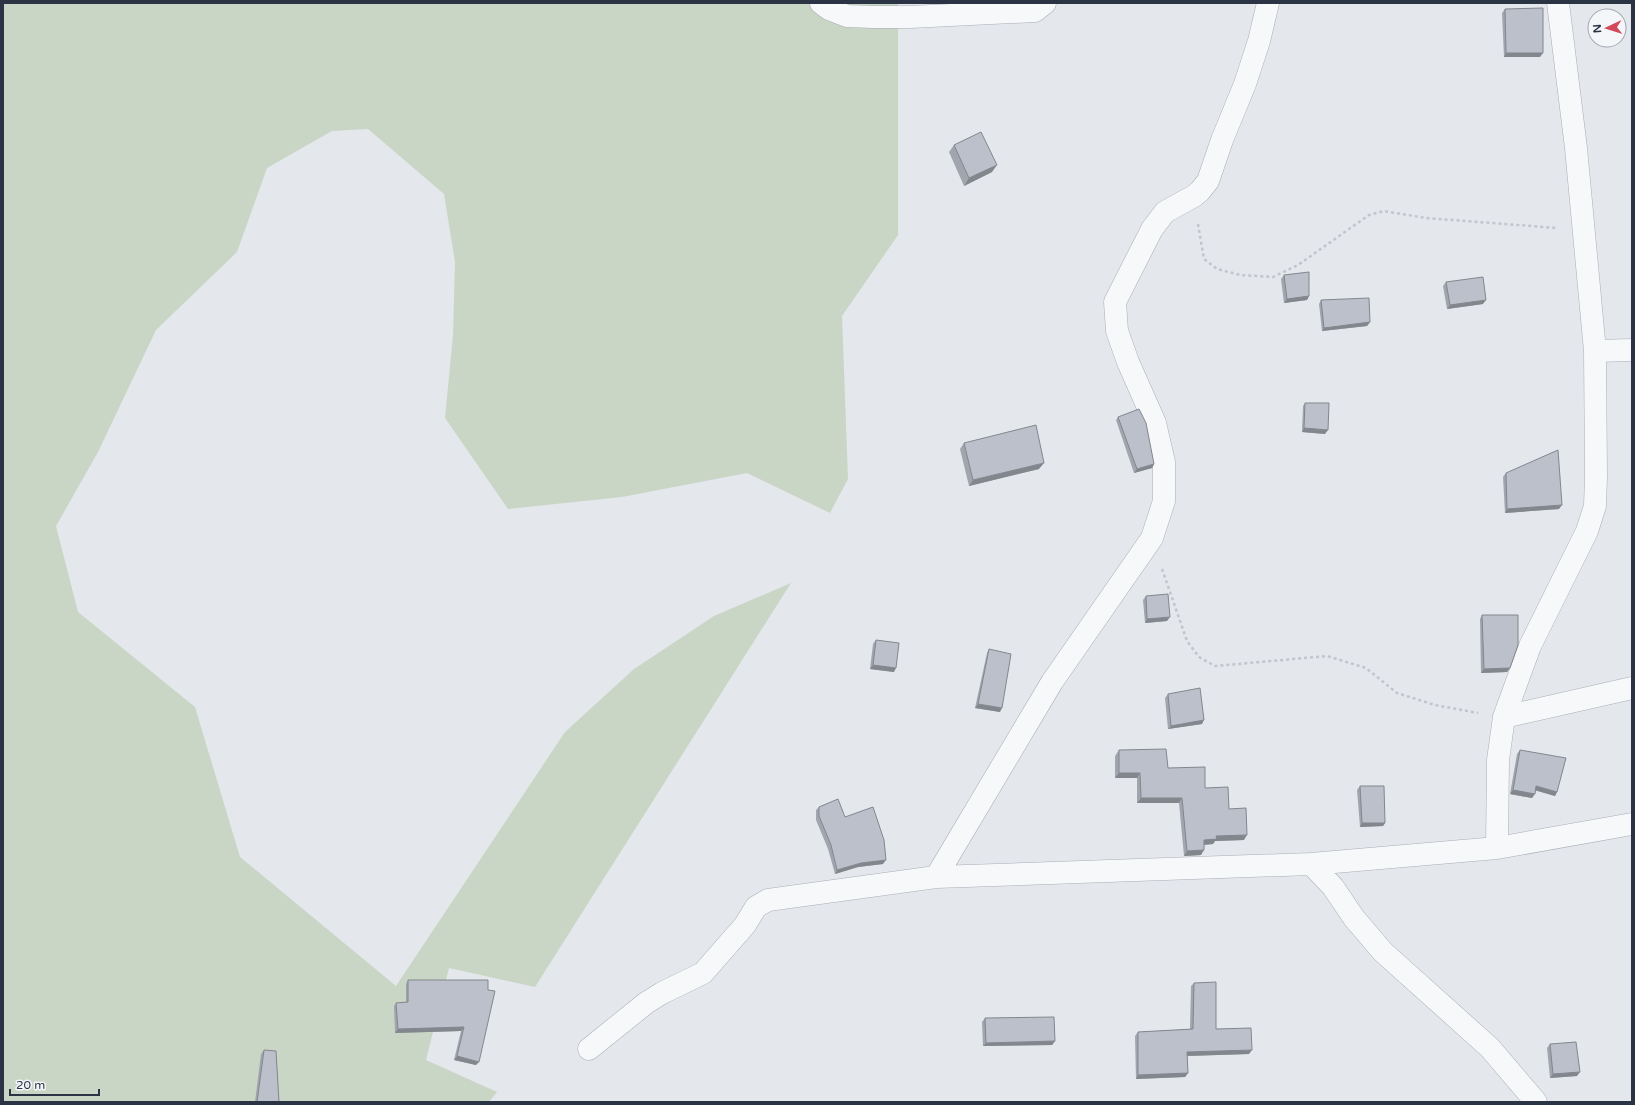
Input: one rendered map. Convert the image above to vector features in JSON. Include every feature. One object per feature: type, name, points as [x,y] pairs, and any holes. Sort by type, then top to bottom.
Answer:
[{"type":"street","points":[[822,3],[829,9],[847,16],[910,17],[1035,11],[1045,3]]},
{"type":"street","points":[[936,877],[1052,682],[1152,538],[1164,501],[1164,462],[1155,423],[1128,362],[1117,331],[1115,302],[1152,229],[1165,212],[1194,196],[1208,181],[1222,140],[1245,84],[1259,41],[1268,3]]},
{"type":"street","points":[[1497,848],[1498,760],[1504,718],[1530,646],[1587,530],[1594,506],[1596,477],[1594,351],[1576,148],[1558,3]]},
{"type":"street","points":[[1594,351],[1632,350]]},
{"type":"street","points":[[1504,718],[1632,688]]},
{"type":"street","points":[[589,1049],[646,1003],[662,993],[702,973],[745,925],[756,907],[762,902],[768,900],[936,877],[1311,864],[1497,848],[1632,824]]},
{"type":"street","points":[[1311,864],[1332,887],[1354,918],[1383,952],[1490,1048],[1536,1102]]},
{"type":"path","points":[[1194,196],[1204,259],[1217,269],[1240,275],[1273,277],[1298,265],[1369,215],[1384,211],[1426,218],[1584,230]]},
{"type":"path","points":[[1152,538],[1187,641],[1200,657],[1215,666],[1327,656],[1366,668],[1397,693],[1435,705],[1504,718]]},
{"type":"green space","points":[[3,3],[898,3],[898,235],[842,316],[848,479],[830,513],[747,473],[622,497],[508,509],[445,418],[453,335],[455,262],[444,194],[368,129],[332,131],[267,168],[237,252],[156,330],[98,452],[56,526],[78,612],[195,707],[240,857],[396,986],[565,732],[634,669],[714,616],[791,583],[535,987],[449,968],[426,1060],[497,1092],[489,1102],[3,1102]]},
{"type":"building","points":[[1543,8],[1543,53],[1506,53],[1505,9]]},
{"type":"building","points":[[981,132],[997,165],[969,178],[954,145]]},
{"type":"building","points":[[1309,272],[1309,296],[1287,299],[1284,275]]},
{"type":"building","points":[[1483,277],[1486,300],[1450,305],[1446,282]]},
{"type":"building","points":[[1369,298],[1370,322],[1324,328],[1321,300]]},
{"type":"building","points":[[1305,403],[1329,403],[1328,430],[1304,428]]},
{"type":"building","points":[[1139,409],[1146,423],[1154,464],[1137,469],[1118,417]]},
{"type":"building","points":[[1036,425],[1044,463],[973,480],[964,443]]},
{"type":"building","points":[[1558,450],[1562,505],[1507,509],[1506,473]]},
{"type":"building","points":[[1168,594],[1170,617],[1147,619],[1146,596]]},
{"type":"building","points":[[1482,615],[1518,615],[1518,645],[1510,668],[1484,669]]},
{"type":"building","points":[[876,640],[899,643],[896,668],[873,665]]},
{"type":"building","points":[[989,649],[1011,654],[1002,708],[978,704]]},
{"type":"building","points":[[1200,688],[1204,720],[1171,726],[1168,694]]},
{"type":"building","points":[[1166,749],[1168,768],[1205,767],[1205,788],[1228,787],[1229,809],[1246,808],[1247,835],[1216,836],[1217,839],[1204,840],[1204,850],[1187,851],[1182,798],[1141,798],[1140,773],[1119,773],[1119,750]]},
{"type":"building","points":[[1520,750],[1566,758],[1557,792],[1536,786],[1535,794],[1513,790]]},
{"type":"building","points":[[1360,786],[1384,786],[1385,823],[1362,823]]},
{"type":"building","points":[[838,799],[845,817],[873,807],[884,840],[886,860],[861,863],[837,870],[831,845],[819,816],[819,807]]},
{"type":"building","points":[[408,980],[488,980],[488,990],[495,991],[479,1062],[457,1056],[464,1027],[398,1029],[396,1003],[408,1002]]},
{"type":"building","points":[[1216,982],[1216,1029],[1251,1028],[1252,1050],[1187,1052],[1188,1073],[1138,1075],[1138,1032],[1193,1029],[1194,983]]},
{"type":"building","points":[[1054,1017],[1055,1041],[986,1043],[985,1018]]},
{"type":"building","points":[[1576,1042],[1580,1072],[1553,1074],[1550,1044]]},
{"type":"building","points":[[264,1050],[276,1051],[279,1102],[257,1102]]}]
